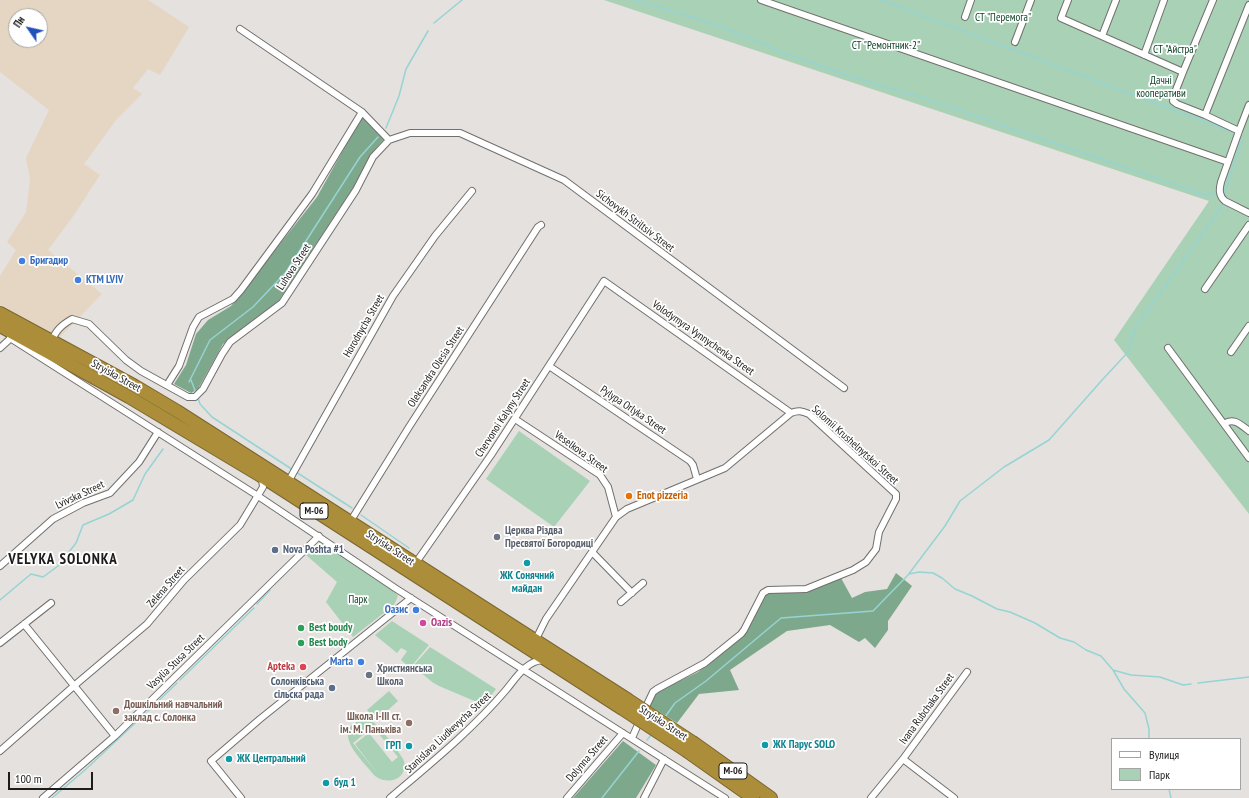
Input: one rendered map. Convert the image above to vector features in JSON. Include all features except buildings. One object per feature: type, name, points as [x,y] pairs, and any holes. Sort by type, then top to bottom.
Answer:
[{"type":"highway","name":"Stryiska Street","points":[[0,313],[51,342],[129,382],[289,478],[532,645],[771,798]]},
{"type":"highway","name":"Stryiska Street","points":[[0,326],[129,397],[261,476],[289,478],[350,522],[415,564],[532,645],[547,661],[624,704]]},
{"type":"highway","name":"Stryiska Street","points":[[691,748],[753,798]]},
{"type":"street","points":[[761,0],[1228,162]]},
{"type":"street","points":[[965,17],[971,0]]},
{"type":"street","points":[[1015,42],[1031,0]]},
{"type":"street","points":[[1068,0],[1061,18],[1183,72]]},
{"type":"street","points":[[1102,36],[1116,0]]},
{"type":"street","points":[[1144,55],[1164,0]]},
{"type":"street","points":[[1213,0],[1183,72],[1173,101],[1239,131]]},
{"type":"street","points":[[1206,115],[1249,5]]},
{"type":"street","points":[[240,29],[362,112],[389,140]]},
{"type":"street","points":[[1249,105],[1228,162],[1220,187],[1220,195],[1225,201],[1249,213]]},
{"type":"street","points":[[167,385],[179,366],[193,327],[199,317],[233,299],[241,290],[312,194],[362,112]]},
{"type":"street","name":"Sichovykh Striltsiv Street","points":[[389,140],[410,133],[460,133],[564,180],[844,388]]},
{"type":"street","name":"Luhova Street","points":[[51,342],[61,325],[72,319],[89,324],[98,331],[126,360],[141,371],[188,398],[195,397],[203,389],[230,342],[282,303],[356,190],[373,157],[389,140]]},
{"type":"street","name":"Horodnycha Street","points":[[289,478],[393,296],[435,236],[472,191]]},
{"type":"street","points":[[1205,290],[1249,224]]},
{"type":"street","name":"Oleksandra Olesia Street","points":[[350,522],[409,427],[538,227],[541,225]]},
{"type":"street","name":"Chervonoi Kalyny Street","points":[[415,564],[491,455],[604,281]]},
{"type":"street","name":"Volodymyra Vynnychenka Street","points":[[604,281],[790,412]]},
{"type":"street","points":[[1231,352],[1249,326]]},
{"type":"street","points":[[0,331],[158,432],[259,494],[411,598],[725,798]]},
{"type":"street","points":[[0,348],[11,338]]},
{"type":"street","points":[[1168,348],[1249,458]]},
{"type":"street","name":"Pylypa Orlyka Street","points":[[549,366],[690,461],[693,465],[697,479]]},
{"type":"street","name":"Solomii Krushelnytskoi Street","points":[[632,738],[654,692],[705,663],[741,634],[763,593],[768,590],[799,590],[813,586],[854,570],[866,562],[876,549],[879,532],[896,500],[896,494],[809,414],[803,411],[790,412]]},
{"type":"street","points":[[547,661],[533,662],[532,645],[546,619],[616,517],[626,509],[725,468],[790,412]]},
{"type":"street","name":"Veselkova Street","points":[[515,418],[600,475],[608,487],[616,517]]},
{"type":"street","points":[[1224,424],[1228,421],[1236,421],[1249,431]]},
{"type":"street","name":"Lvivska Street","points":[[0,566],[53,519],[84,503],[110,493],[139,462],[158,432]]},
{"type":"street","points":[[259,494],[264,485],[261,476]]},
{"type":"street","points":[[259,494],[269,487],[289,478]]},
{"type":"street","name":"Zelena Street","points":[[0,751],[147,624],[184,580],[240,525],[259,494]]},
{"type":"street","name":"Vasylia Stusa Street","points":[[43,798],[115,736],[319,536]]},
{"type":"street","points":[[592,552],[632,593]]},
{"type":"street","points":[[621,602],[643,583]]},
{"type":"street","points":[[241,798],[211,761],[260,719],[411,598]]},
{"type":"street","points":[[0,643],[51,603]]},
{"type":"street","points":[[24,624],[115,736]]},
{"type":"street","name":"Stanislava Liudkevycha Street","points":[[390,798],[424,770],[490,709],[524,669],[533,662]]},
{"type":"street","name":"Ivana Rubchaka Street","points":[[872,798],[967,672]]},
{"type":"street","name":"Dolynna Street","points":[[567,798],[623,733]]},
{"type":"street","name":"Ivana Rubchaka Street","points":[[903,758],[954,798]]},
{"type":"street","points":[[644,798],[664,759]]},
{"type":"shaded area","points":[[0,0],[148,0],[189,27],[160,75],[148,69],[133,88],[142,94],[116,120],[84,164],[100,175],[74,215],[48,250],[102,294],[58,339],[0,305],[0,276],[16,250],[7,242],[26,212],[30,179],[26,158],[49,110],[0,72]]},
{"type":"green space","name":"Дачні кооперативи","points":[[604,0],[1249,0],[1249,514],[1114,340],[1209,201]]},
{"type":"green space","points":[[362,116],[384,139],[371,154],[355,185],[278,302],[223,344],[198,389],[191,393],[174,384],[186,365],[196,334],[208,320],[231,306],[317,197]]},
{"type":"green space","points":[[519,431],[590,481],[554,527],[486,479]]},
{"type":"green space","name":"Парк","points":[[320,542],[393,590],[398,596],[394,605],[353,637],[326,602],[337,582],[306,555]]},
{"type":"green space","points":[[896,573],[912,586],[888,621],[888,630],[875,648],[865,638],[859,642],[830,625],[787,631],[730,670],[739,690],[699,694],[677,723],[650,706],[655,693],[698,672],[745,633],[760,601],[768,592],[803,592],[841,578],[852,598],[865,592],[887,589]]},
{"type":"green space","points":[[392,621],[429,645],[410,668],[401,660],[407,651],[401,648],[397,653],[375,635]]},
{"type":"green space","points":[[430,647],[496,689],[484,705],[439,686],[413,666]]},
{"type":"green space","points":[[389,691],[398,701],[376,721],[367,710]]},
{"type":"green space","points":[[361,720],[367,720],[373,722],[380,729],[404,761],[403,772],[400,776],[396,779],[386,780],[375,776],[357,755],[348,739],[348,731],[352,725]],"holes":[[[373,727],[398,757],[392,762],[369,733],[355,744],[378,774],[353,743]]]},
{"type":"green space","points":[[623,741],[656,765],[636,798],[573,798]]},
{"type":"waterway","points":[[434,23],[462,0]]},
{"type":"waterway","points":[[635,0],[717,25],[782,52],[852,77],[924,98],[1205,195],[1215,193]]},
{"type":"waterway","points":[[881,0],[1235,133]]},
{"type":"waterway","points":[[386,128],[399,96],[406,69],[428,31]]},
{"type":"waterway","points":[[1224,195],[1242,139],[1241,136]]},
{"type":"waterway","points":[[189,382],[210,340],[253,307],[286,272],[360,157],[378,137]]},
{"type":"waterway","points":[[665,717],[675,703],[706,681],[781,618],[873,611],[908,575],[945,526],[960,501],[1004,467],[1049,440],[1129,351],[1133,331],[1221,208],[1222,204]]},
{"type":"waterway","points":[[191,380],[196,393]]},
{"type":"waterway","points":[[198,398],[200,404],[212,417],[293,470]]},
{"type":"waterway","points":[[0,600],[31,574],[43,577],[58,566],[76,543],[83,525],[109,514],[133,500],[145,474],[163,449]]},
{"type":"waterway","points":[[296,472],[352,508]]},
{"type":"waterway","points":[[361,515],[409,548]]},
{"type":"waterway","points":[[909,574],[919,572],[933,573],[942,578],[955,589],[997,609],[1010,612],[1035,623],[1060,638],[1074,642],[1086,650],[1101,656],[1113,670],[1131,675],[1160,677],[1183,685],[1191,684]]},
{"type":"waterway","points":[[257,604],[270,590]]},
{"type":"waterway","points":[[180,680],[254,608]]},
{"type":"waterway","points":[[1113,670],[1124,689],[1145,713],[1149,729],[1149,738]]},
{"type":"waterway","points":[[1198,683],[1249,677]]},
{"type":"waterway","points":[[148,711],[177,683]]},
{"type":"waterway","points":[[52,798],[85,770],[146,713]]},
{"type":"waterway","points":[[647,740],[651,735]]},
{"type":"waterway","points":[[602,798],[639,751]]},
{"type":"waterway","points":[[1169,790],[1171,798]]},
{"type":"place","name":"Бригадир","points":[[22,261]]},
{"type":"place","name":"KTM LVIV","points":[[78,280]]},
{"type":"place","name":"Enot pizzeria","points":[[629,496]]},
{"type":"place","name":"Церква Різдва Пресвятої Богородиці","points":[[497,537]]},
{"type":"place","name":"Nova Poshta #1","points":[[275,550]]},
{"type":"place","name":"ЖК Сонячний майдан","points":[[527,563]]},
{"type":"place","name":"Оазис","points":[[416,610]]},
{"type":"place","name":"Oazis","points":[[423,623]]},
{"type":"place","name":"Best boudy","points":[[301,628]]},
{"type":"place","name":"Best body","points":[[301,643]]},
{"type":"place","name":"Marta","points":[[361,662]]},
{"type":"place","name":"Apteka","points":[[303,667]]},
{"type":"place","name":"Християнська Школа","points":[[369,675]]},
{"type":"place","name":"Солонківська сільска рада","points":[[332,688]]},
{"type":"place","name":"Дошкільний навчальний заклад с. Солонка","points":[[116,711]]},
{"type":"place","name":"Школа І-ІІІ ст. ім. М. Паньківа","points":[[409,723]]},
{"type":"place","name":"ЖК Парус SOLO","points":[[765,745]]},
{"type":"place","name":"ГРП","points":[[409,746]]},
{"type":"place","name":"ЖК Центральний","points":[[229,759]]},
{"type":"place","name":"буд 1","points":[[326,783]]},
{"type":"district","name":"VELYKA SOLONKA","points":[[63,560]]},
{"type":"park label","name":"СТ \"Перемога\"","points":[[1003,18]]},
{"type":"park label","name":"СТ \"Ремонтник-2\"","points":[[886,46]]},
{"type":"park label","name":"СТ \"Айстра\"","points":[[1175,50]]}]
